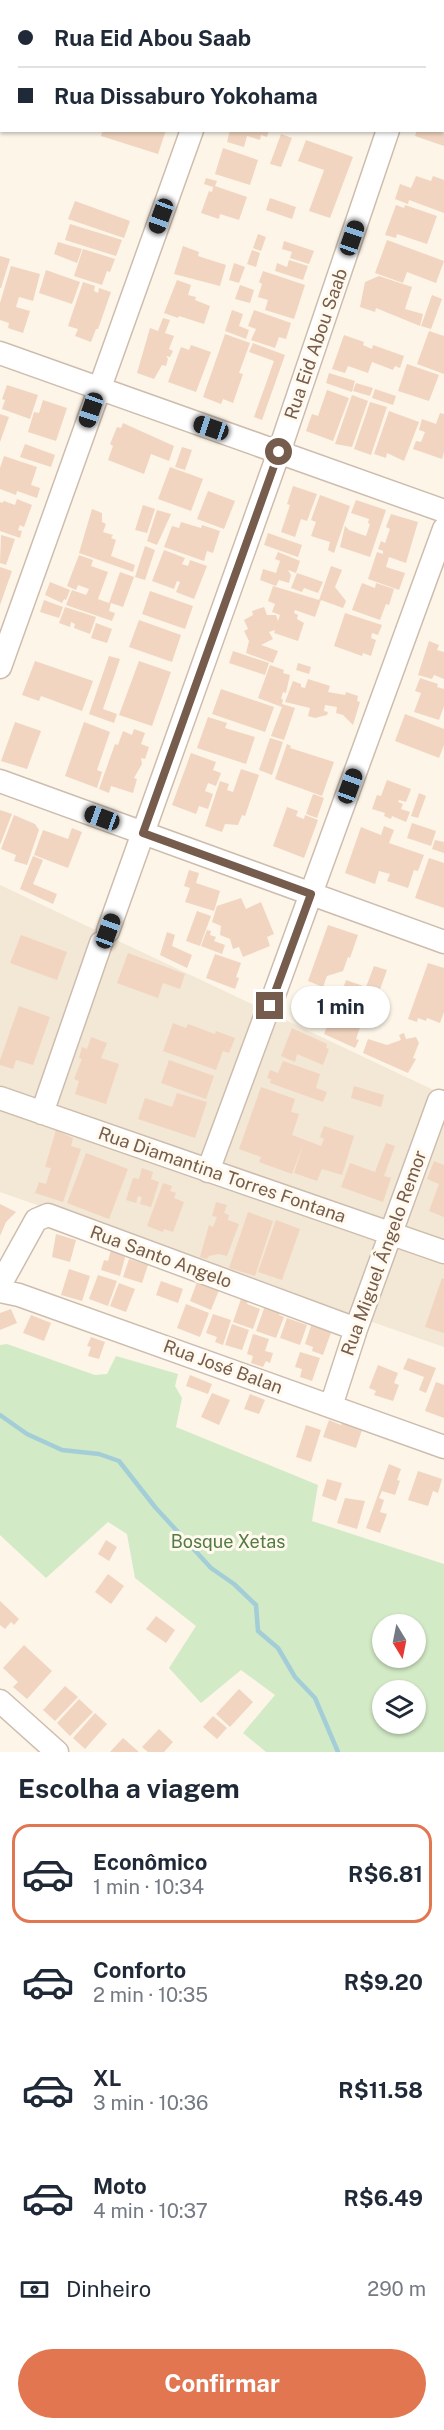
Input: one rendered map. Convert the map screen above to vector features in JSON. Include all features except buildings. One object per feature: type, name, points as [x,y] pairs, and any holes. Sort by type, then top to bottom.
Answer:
[{"type":"street","points":[[0,667],[191,132]]},
{"type":"street","name":"Rua Eid Abou Saab","points":[[42,1113],[279,452],[387,132]]},
{"type":"street","points":[[0,353],[444,511]]},
{"type":"street","points":[[208,1171],[444,529]]},
{"type":"street","points":[[0,781],[444,942]]},
{"type":"street","name":"Rua Diamantina Torres Fontana","points":[[0,1098],[444,1251]]},
{"type":"street","name":"Rua Miguel Ângelo Remor","points":[[331,1406],[356,1329],[439,1101]]},
{"type":"street","name":"Rua Santo Angelo","points":[[0,1285],[36,1220],[48,1215],[356,1329]]},
{"type":"street","name":"Rua José Balan","points":[[0,1291],[19,1295],[444,1447]]},
{"type":"street","points":[[0,1701],[57,1752]]},
{"type":"shaded area","points":[[0,885],[444,1095],[444,1347],[0,1192]]},
{"type":"green space","name":"Bosque Xetas","points":[[7,1344],[95,1375],[107,1374],[116,1356],[178,1374],[175,1386],[182,1398],[176,1427],[318,1485],[312,1521],[444,1564],[444,1752],[266,1752],[243,1733],[275,1695],[241,1670],[201,1703],[169,1668],[196,1626],[135,1578],[127,1534],[108,1522],[46,1578],[0,1535],[0,1345]]},
{"type":"waterway","points":[[0,1415],[27,1434],[62,1450],[99,1454],[119,1461],[155,1507],[211,1568],[234,1584],[256,1605],[258,1631],[278,1648],[295,1677],[315,1698],[338,1752]]},
{"type":"route","points":[[270,1006],[311,894],[143,833],[279,452]]}]
